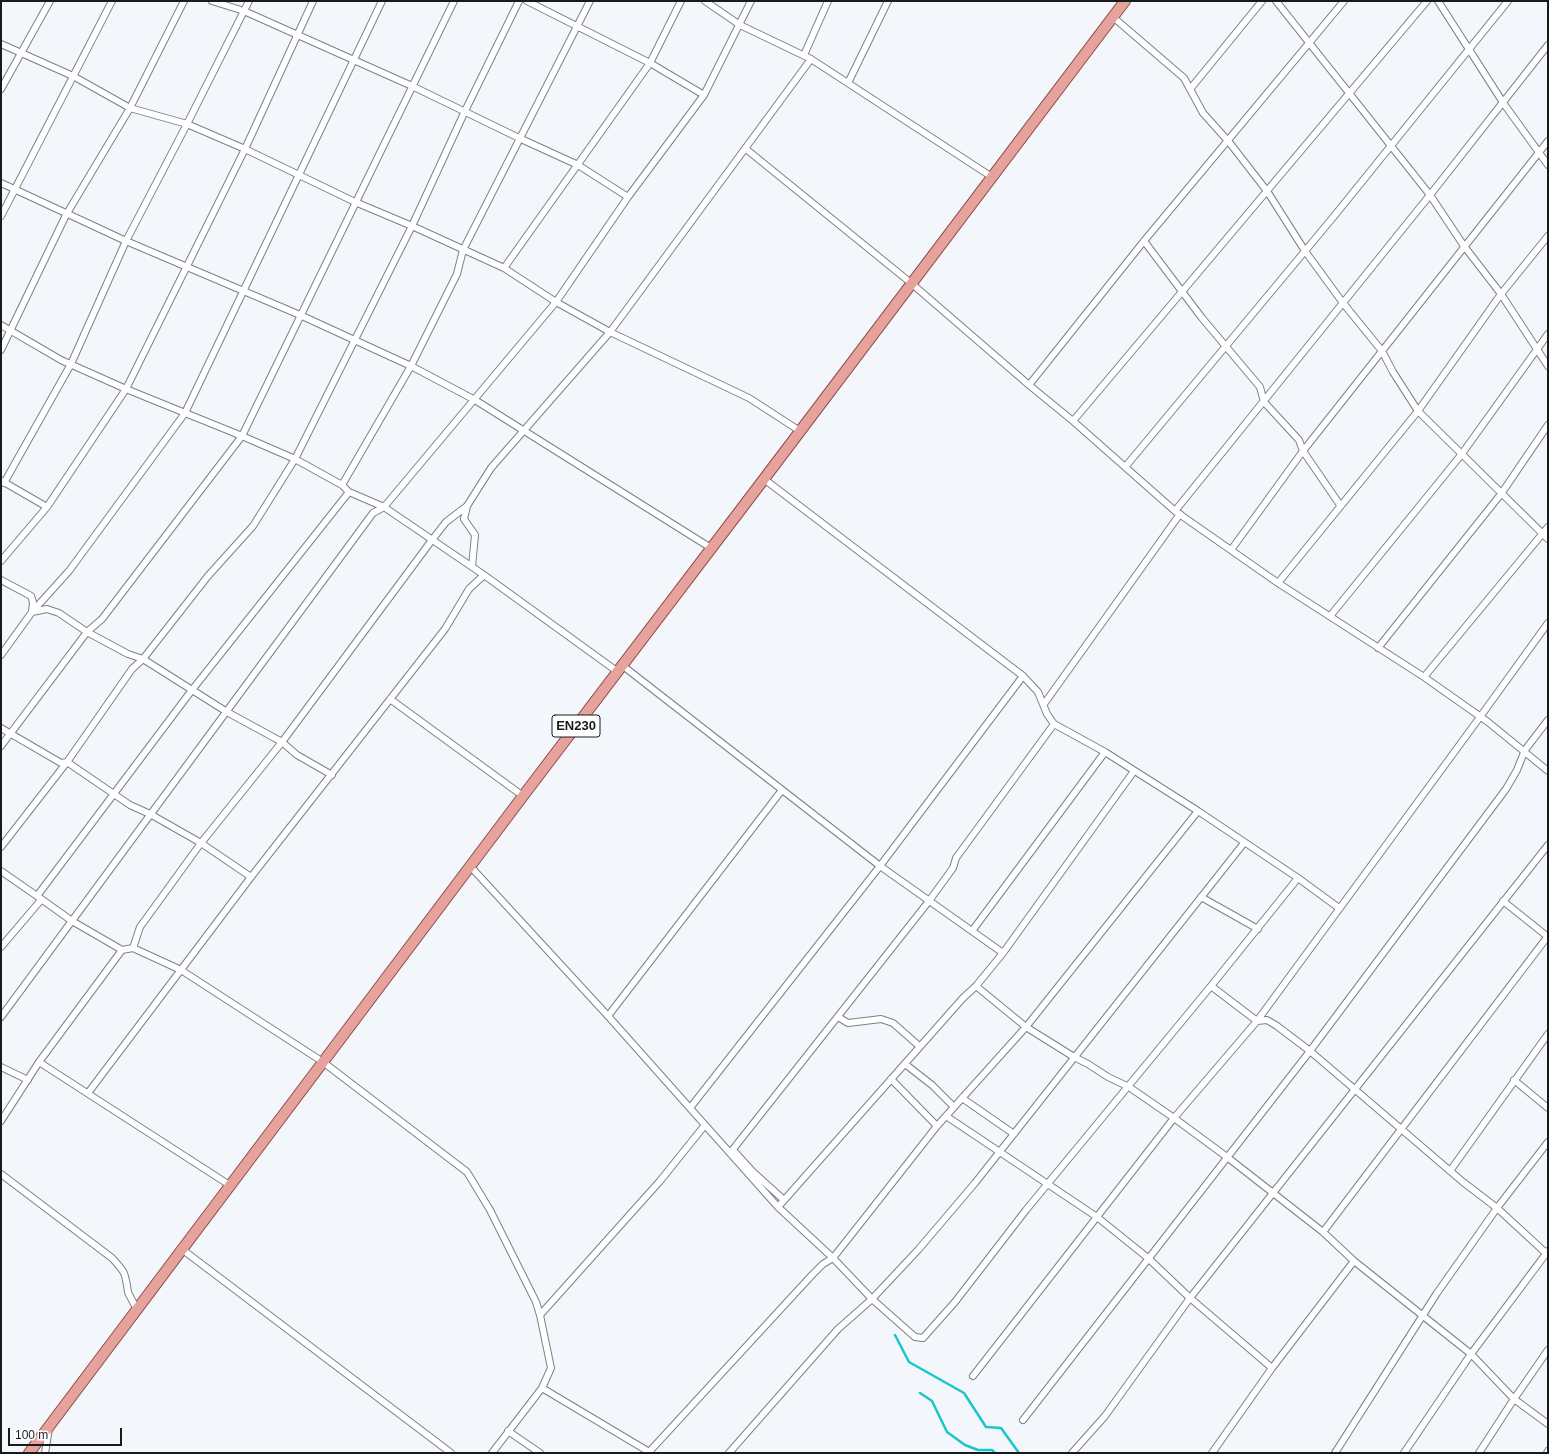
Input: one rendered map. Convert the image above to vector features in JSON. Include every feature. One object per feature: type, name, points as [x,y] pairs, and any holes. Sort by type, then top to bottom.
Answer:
[{"type":"main road","name":"EN230","points":[[29,1453],[232,1186],[470,866],[1125,1]]},
{"type":"street","points":[[1,90],[20,52],[50,1]]},
{"type":"street","points":[[1,216],[112,1]]},
{"type":"street","points":[[1,350],[66,215],[130,108],[184,1]]},
{"type":"street","points":[[212,1],[244,11],[296,34],[412,86],[519,138],[578,164],[628,197]]},
{"type":"street","points":[[46,507],[3,482],[71,364],[126,241],[249,1]]},
{"type":"street","points":[[1,561],[46,507],[126,389],[188,267],[245,149],[312,1]]},
{"type":"street","points":[[1,655],[32,612],[69,572],[185,413],[242,291],[382,1]]},
{"type":"street","points":[[1,746],[87,632],[102,619],[242,436],[454,1]]},
{"type":"street","points":[[1,847],[67,762],[132,669],[143,659],[208,576],[253,526],[295,460],[356,341],[519,1]]},
{"type":"street","points":[[527,1],[577,28],[650,63],[704,95]]},
{"type":"street","points":[[342,485],[411,366],[457,274],[463,250],[590,1]]},
{"type":"street","points":[[504,268],[650,63],[682,1]]},
{"type":"street","points":[[705,1],[740,25],[811,59],[992,177]]},
{"type":"street","points":[[1,1017],[373,512],[384,507],[556,302],[628,197],[704,95],[751,1]]},
{"type":"street","points":[[804,55],[828,1]]},
{"type":"street","points":[[848,83],[888,1]]},
{"type":"street","points":[[1191,88],[1262,1]]},
{"type":"street","points":[[1276,1],[1430,195],[1464,246],[1501,294],[1548,366]]},
{"type":"street","points":[[1029,385],[1144,242],[1229,142],[1309,42],[1344,1]]},
{"type":"street","points":[[1073,420],[1427,1]]},
{"type":"street","points":[[1438,1],[1504,104],[1548,165]]},
{"type":"street","points":[[1126,466],[1226,348],[1468,48],[1508,1]]},
{"type":"street","points":[[1113,17],[1184,78],[1191,88],[1203,113],[1229,142],[1267,191],[1305,251],[1343,303],[1382,351],[1393,372],[1418,410],[1500,494],[1544,533],[1548,539]]},
{"type":"street","points":[[1,44],[73,76],[130,108],[187,124],[245,149],[355,202],[504,268],[556,302],[610,332],[749,398],[800,431]]},
{"type":"street","points":[[1044,704],[1178,513],[1264,402],[1504,104],[1548,45]]},
{"type":"street","points":[[472,567],[475,535],[464,519],[467,506],[491,468],[610,332],[811,59]]},
{"type":"street","points":[[1231,550],[1303,451],[1548,141]]},
{"type":"street","points":[[746,149],[911,283],[1029,385],[1073,420],[1178,513],[1278,583],[1424,677],[1524,750],[1548,770]]},
{"type":"street","points":[[1,183],[66,215],[300,315],[411,366],[475,400],[711,548]]},
{"type":"street","points":[[1278,583],[1418,410],[1501,294],[1548,236]]},
{"type":"street","points":[[1144,242],[1226,348],[1260,387],[1264,402],[1299,440],[1303,451],[1340,505]]},
{"type":"street","points":[[1,325],[11,329],[71,364],[126,389],[242,436],[295,460],[342,485],[349,492],[384,507],[620,669],[782,790],[880,866],[1003,953]]},
{"type":"street","points":[[1331,616],[1461,455],[1548,334]]},
{"type":"street","points":[[1378,648],[1500,494],[1548,425]]},
{"type":"street","points":[[764,479],[1023,676],[1038,692],[1047,714],[1054,724],[1105,752],[1198,811],[1298,878],[1339,908]]},
{"type":"street","points":[[1,947],[39,898],[114,793],[192,690],[349,492]]},
{"type":"street","points":[[133,948],[140,927],[201,843],[282,742],[446,522],[467,506]]},
{"type":"street","points":[[1424,677],[1548,527]]},
{"type":"street","points":[[88,1093],[251,878],[445,629],[469,589],[484,575]]},
{"type":"street","points":[[1,580],[31,596],[33,602],[32,612]]},
{"type":"street","points":[[32,612],[47,609],[58,613],[87,632],[128,654],[143,659],[227,712],[282,742],[297,755],[332,774]]},
{"type":"street","points":[[972,1376],[1174,1118],[1257,1021],[1548,623]]},
{"type":"street","points":[[690,1108],[880,866],[1023,676]]},
{"type":"street","points":[[390,699],[523,796]]},
{"type":"street","points":[[1023,1420],[1310,1051],[1506,789],[1517,770],[1524,750],[1548,720]]},
{"type":"street","points":[[732,1151],[929,901],[953,868],[956,858],[1054,724]]},
{"type":"street","points":[[1,728],[61,762],[67,762],[130,805],[150,814],[201,843],[251,878]]},
{"type":"street","points":[[972,931],[1105,752]]},
{"type":"street","points":[[778,1207],[963,998],[976,986],[1003,953],[1134,770]]},
{"type":"street","points":[[608,1016],[782,790]]},
{"type":"street","points":[[542,1388],[650,1452],[817,1270],[832,1258],[937,1126],[1026,1027],[1198,811]]},
{"type":"street","points":[[729,1453],[838,1329],[872,1299],[918,1250],[1000,1153],[1074,1057],[1244,843]]},
{"type":"street","points":[[1072,1453],[1105,1416],[1190,1298],[1548,846]]},
{"type":"street","points":[[470,866],[608,1016],[705,1125],[784,1200]]},
{"type":"street","points":[[1,871],[72,921],[122,950],[133,948],[181,970],[323,1062],[467,1172],[490,1210],[536,1302],[551,1368],[542,1388],[492,1453]]},
{"type":"street","points":[[732,1151],[778,1207],[832,1258],[872,1299],[916,1336],[923,1338],[955,1302],[1047,1183],[1129,1087],[1258,930],[1298,878]]},
{"type":"street","points":[[1201,897],[1258,930]]},
{"type":"street","points":[[1323,1232],[1400,1128],[1548,936],[1503,901]]},
{"type":"street","points":[[1,1121],[39,1062],[122,950]]},
{"type":"street","points":[[976,986],[1026,1027],[1108,1077],[1129,1087],[1227,1157],[1323,1232],[1354,1261],[1421,1316],[1471,1354],[1514,1398],[1548,1424]]},
{"type":"street","points":[[1211,986],[1257,1021],[1267,1020],[1310,1051],[1354,1091],[1497,1208],[1547,1253],[1471,1354],[1404,1453]]},
{"type":"street","points":[[838,1017],[848,1023],[881,1019],[893,1023],[918,1045]]},
{"type":"street","points":[[1450,1171],[1548,1034]]},
{"type":"street","points":[[39,1062],[232,1186]]},
{"type":"street","points":[[905,1064],[932,1085],[954,1107]]},
{"type":"street","points":[[1,1067],[28,1080]]},
{"type":"street","points":[[891,1079],[937,1126]]},
{"type":"street","points":[[1514,1080],[1548,1108]]},
{"type":"street","points":[[962,1098],[1014,1134]]},
{"type":"street","points":[[946,1116],[1097,1217],[1148,1258],[1190,1298],[1272,1368]]},
{"type":"street","points":[[540,1315],[660,1181],[705,1125]]},
{"type":"street","points":[[1337,1452],[1421,1316],[1497,1208],[1548,1142]]},
{"type":"street","points":[[1,1174],[112,1258],[122,1268],[128,1280],[128,1294],[138,1310]]},
{"type":"street","points":[[183,1250],[451,1453]]},
{"type":"street","points":[[1212,1453],[1272,1368],[1354,1261]]},
{"type":"street","points":[[1479,1453],[1514,1398],[1548,1350]]},
{"type":"street","points":[[45,1453],[49,1427]]},
{"type":"street","points":[[508,1431],[540,1453]]},
{"type":"waterway","points":[[895,1335],[909,1362],[964,1393],[986,1427],[1001,1428],[1019,1453]]},
{"type":"waterway","points":[[920,1393],[932,1401],[947,1432],[965,1445],[978,1450],[992,1450],[995,1453]]}]
